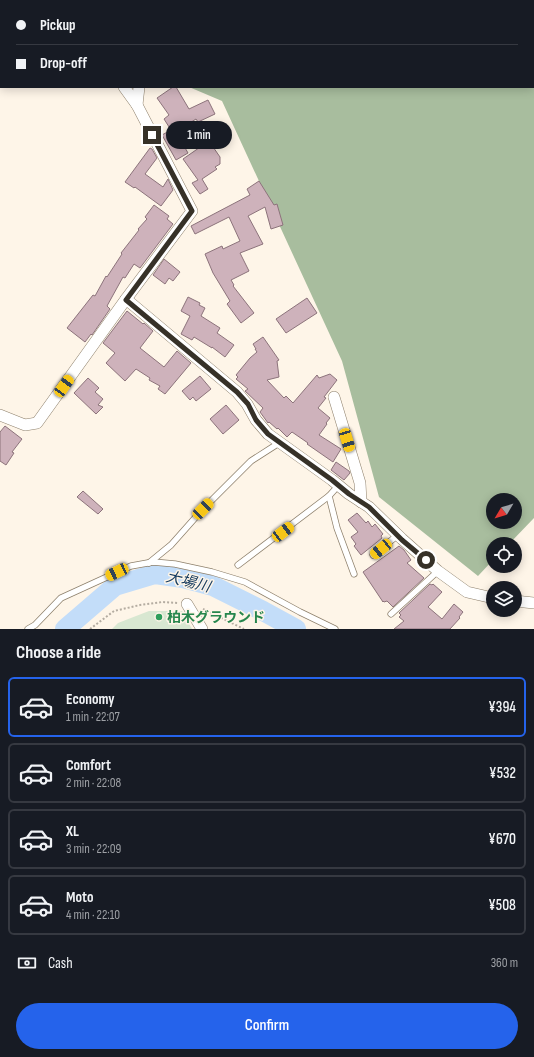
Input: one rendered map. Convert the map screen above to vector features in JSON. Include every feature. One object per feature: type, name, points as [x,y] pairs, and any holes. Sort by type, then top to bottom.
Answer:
[{"type":"street","points":[[0,415],[25,425],[37,423],[192,211],[137,105],[125,88]]},
{"type":"street","points":[[137,105],[139,88]]},
{"type":"street","points":[[126,300],[237,392],[248,404],[256,420],[268,434],[369,507],[402,540],[438,571],[466,592],[486,596]]},
{"type":"street","points":[[334,397],[360,483],[361,502]]},
{"type":"street","points":[[522,602],[534,603]]},
{"type":"street","points":[[187,604],[202,629]]},
{"type":"lane","points":[[148,563],[171,545],[203,509],[251,461],[279,443]]},
{"type":"lane","points":[[238,566],[330,496],[338,486]]},
{"type":"lane","points":[[330,496],[336,528],[354,574]]},
{"type":"lane","points":[[373,555],[398,535]]},
{"type":"lane","points":[[28,629],[35,625],[61,598],[131,566],[153,562],[175,564],[212,572],[245,582],[335,629]]},
{"type":"lane","points":[[391,614],[438,571]]},
{"type":"path","points":[[90,629],[114,611],[162,602],[187,604],[205,610],[244,629]]},
{"type":"green space","points":[[191,88],[534,88],[534,518],[516,537],[486,537],[486,567],[478,576],[379,497],[342,361],[222,101]]},
{"type":"green space","name":"柏木グラウンド","points":[[149,611],[182,611],[192,629],[112,629],[118,623]]},
{"type":"building","points":[[172,88],[177,88],[189,109],[208,100],[215,114],[198,122],[196,119],[176,132],[188,153],[176,160],[162,135],[171,130],[164,119],[169,115],[157,98]]},
{"type":"building","points":[[206,143],[208,146],[211,144],[220,157],[220,164],[215,167],[217,169],[202,179],[208,189],[200,194],[192,183],[198,180],[183,159]]},
{"type":"building","points":[[150,148],[157,158],[145,174],[163,187],[168,179],[173,190],[161,206],[135,187],[134,188],[125,182]]},
{"type":"building","points":[[259,181],[274,205],[277,204],[283,225],[271,229],[265,207],[248,216],[263,244],[240,253],[249,271],[231,280],[234,285],[233,286],[254,313],[241,323],[227,304],[230,301],[213,273],[205,254],[222,246],[223,249],[240,241],[229,217],[195,234],[191,226],[250,195],[247,189]]},
{"type":"building","points":[[154,205],[169,216],[167,219],[173,224],[140,268],[134,264],[125,278],[123,277],[107,306],[110,309],[92,335],[91,334],[85,342],[67,328],[93,295],[95,296],[106,276],[107,277],[122,254],[121,253],[147,219],[145,217]]},
{"type":"building","points":[[164,259],[180,272],[173,281],[169,278],[165,284],[153,275]]},
{"type":"building","points":[[188,297],[200,303],[199,305],[205,308],[201,316],[220,328],[217,333],[234,345],[225,357],[212,347],[194,337],[192,340],[181,334],[190,316],[181,311]]},
{"type":"building","points":[[307,298],[317,313],[286,333],[276,319]]},
{"type":"building","points":[[127,311],[153,331],[140,348],[164,367],[177,351],[191,363],[165,394],[158,389],[160,386],[149,380],[150,378],[136,369],[125,381],[106,363],[115,353],[103,343]]},
{"type":"building","points":[[263,337],[279,360],[277,361],[279,377],[267,380],[284,398],[286,396],[293,403],[317,375],[319,378],[330,374],[337,380],[324,397],[326,398],[318,408],[330,418],[319,435],[341,449],[333,462],[292,432],[287,437],[278,428],[277,429],[269,422],[268,423],[260,412],[263,408],[245,391],[248,389],[236,379],[238,377],[236,375],[257,352],[253,344]]},
{"type":"building","points":[[200,376],[211,389],[196,401],[193,397],[190,400],[182,391]]},
{"type":"building","points":[[88,378],[99,388],[95,392],[103,399],[98,405],[103,407],[96,414],[74,393]]},
{"type":"building","points":[[226,405],[239,420],[223,434],[210,419]]},
{"type":"building","points":[[5,426],[22,439],[12,452],[14,453],[6,465],[0,461],[0,432]]},
{"type":"building","points":[[336,462],[350,473],[344,480],[331,470]]},
{"type":"building","points":[[83,491],[103,509],[98,514],[77,497]]},
{"type":"building","points":[[357,513],[366,523],[368,521],[372,527],[375,524],[383,534],[381,536],[382,538],[361,555],[354,546],[356,544],[351,537],[358,532],[348,520]]},
{"type":"building","points":[[399,546],[411,560],[407,563],[424,578],[393,607],[387,601],[383,602],[363,572]]},
{"type":"building","points":[[430,584],[433,584],[442,592],[428,607],[442,619],[454,604],[463,612],[459,617],[460,618],[450,629],[394,629],[404,621],[399,617],[401,615],[399,613]]},
{"type":"waterway","name":"大場川","points":[[65,629],[115,586],[155,574],[183,578],[213,586],[296,629]]},
{"type":"place","name":"柏木グラウンド","points":[[159,617]]},
{"type":"route","points":[[152,135],[192,211],[126,300],[237,392],[248,404],[256,420],[268,434],[369,507],[402,540],[426,560]]}]
